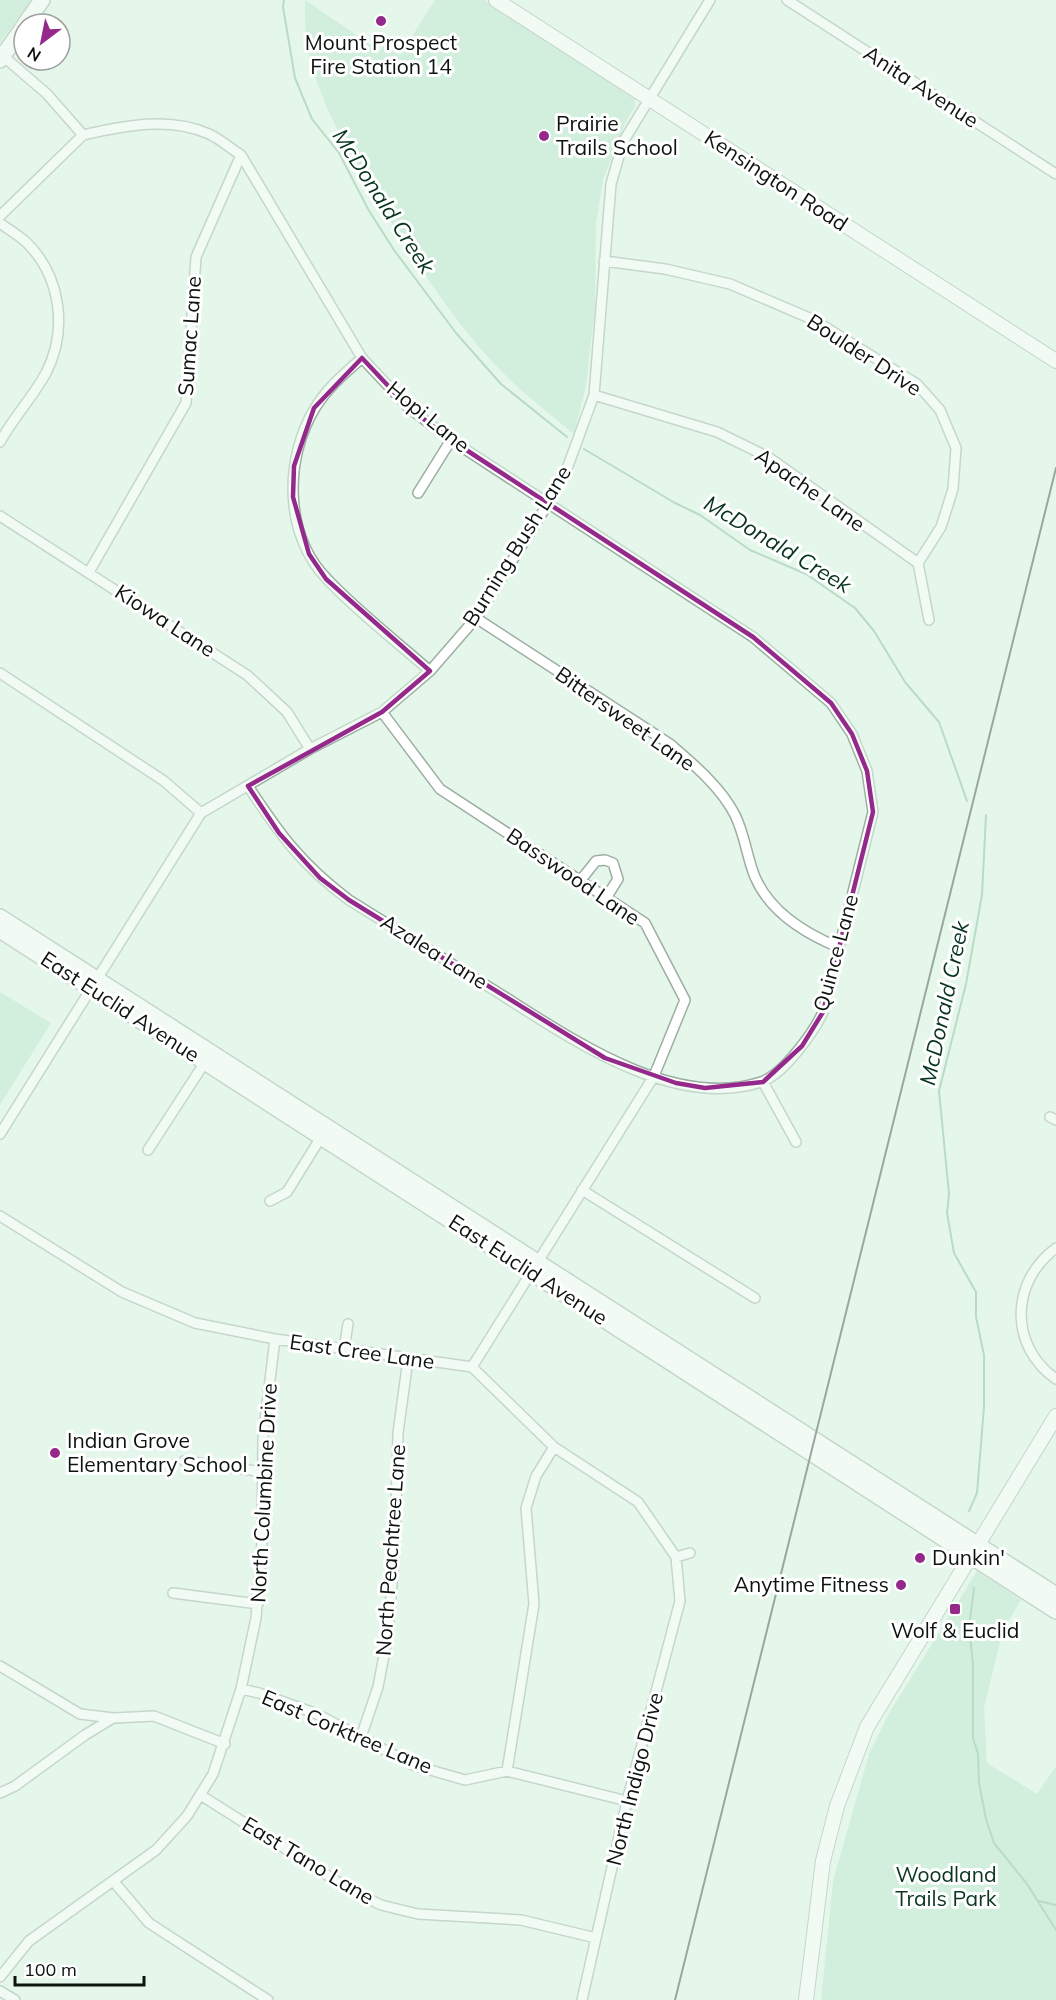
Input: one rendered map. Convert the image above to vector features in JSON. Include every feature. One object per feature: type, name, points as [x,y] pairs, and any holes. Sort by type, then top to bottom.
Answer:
[{"type":"main road","name":"Kensington Road","points":[[496,0],[1056,361]]},
{"type":"main road","points":[[1,58],[12,43]]},
{"type":"main road","name":"East Euclid Avenue","points":[[0,916],[94,984]]},
{"type":"main road","name":"East Euclid Avenue","points":[[0,930],[94,984],[534,1266],[974,1552],[1056,1611]]},
{"type":"main road","points":[[806,2000],[823,1861],[851,1764],[867,1727],[1056,1416]]},
{"type":"main road","name":"East Euclid Avenue","points":[[974,1552],[1056,1595]]},
{"type":"street","name":"Burning Bush Lane","points":[[0,1134],[201,813],[310,749],[382,712],[430,671],[476,618],[549,502],[568,466],[594,395],[611,184],[623,142],[710,0]]},
{"type":"street","name":"Anita Avenue","points":[[787,0],[1056,174]]},
{"type":"street","points":[[0,216],[83,135],[47,94],[1,58]]},
{"type":"street","name":"Hopi Lane","points":[[83,135],[132,125],[172,124],[208,134],[241,155],[362,358],[408,407],[451,440],[753,637],[831,703],[852,734]]},
{"type":"street","name":"Sumac Lane","points":[[89,572],[186,403],[196,257],[241,155]]},
{"type":"street","points":[[0,223],[26,242],[46,268],[58,302],[59,339],[46,374],[15,416],[0,442]]},
{"type":"street","name":"Boulder Drive","points":[[604,261],[665,269],[730,284],[814,320],[917,384],[940,410],[956,448],[953,489],[941,527],[918,563]]},
{"type":"street","points":[[362,358],[314,408],[302,437],[294,466],[293,497],[298,526],[309,554],[326,579],[430,671]]},
{"type":"street","name":"Apache Lane","points":[[594,395],[717,432],[768,457],[918,563]]},
{"type":"street","points":[[418,493],[451,440]]},
{"type":"street","name":"Kiowa Lane","points":[[0,516],[247,675],[287,712],[310,749]]},
{"type":"street","points":[[918,563],[929,620]]},
{"type":"street","name":"Bittersweet Lane","points":[[476,618],[670,744],[697,767],[735,813],[748,848],[754,875],[765,896],[809,935],[838,947]]},
{"type":"street","points":[[0,673],[164,781],[201,813]]},
{"type":"street","name":"Basswood Lane","points":[[382,712],[440,789],[645,923],[685,1000],[654,1076],[472,1367]]},
{"type":"street","name":"Quince Lane","points":[[763,1082],[788,1060],[815,1029],[823,1012],[873,812],[867,771],[852,734]]},
{"type":"street","name":"Azalea Lane","points":[[248,786],[298,858],[349,900],[605,1058],[654,1076]]},
{"type":"street","points":[[580,881],[596,861],[605,860],[613,863],[618,879],[606,898]]},
{"type":"street","points":[[148,1150],[208,1057]]},
{"type":"street","points":[[654,1076],[705,1088],[763,1082],[796,1142]]},
{"type":"street","points":[[270,1201],[287,1192],[324,1132]]},
{"type":"street","points":[[582,1190],[755,1298]]},
{"type":"street","name":"East Cree Lane","points":[[0,1216],[122,1292],[195,1323],[275,1339],[472,1367]]},
{"type":"street","points":[[1056,1248],[1038,1264],[1031,1275],[1022,1297],[1020,1319],[1024,1338],[1033,1357],[1056,1379]]},
{"type":"street","points":[[344,1349],[348,1324]]},
{"type":"street","name":"North Columbine Drive","points":[[0,1977],[29,1941],[114,1882],[169,1837],[202,1796],[225,1744],[242,1689],[258,1604],[264,1437],[275,1339]]},
{"type":"street","name":"North Peachtree Lane","points":[[361,1737],[378,1687],[388,1634],[395,1545],[398,1433],[408,1359]]},
{"type":"street","points":[[472,1367],[554,1447],[638,1502],[676,1557],[690,1553]]},
{"type":"street","points":[[507,1771],[534,1604],[526,1508],[536,1476],[554,1447]]},
{"type":"street","points":[[184,1461],[262,1472]]},
{"type":"street","name":"North Indigo Drive","points":[[582,2000],[627,1802],[678,1610],[679,1578],[676,1557]]},
{"type":"street","points":[[172,1593],[258,1604]]},
{"type":"street","points":[[0,1666],[80,1714],[113,1718],[154,1716],[225,1744]]},
{"type":"street","name":"East Corktree Lane","points":[[242,1689],[294,1704],[413,1765],[465,1780],[507,1771],[627,1802]]},
{"type":"street","points":[[80,1714],[84,1721],[85,1735]]},
{"type":"street","points":[[0,1793],[15,1786],[85,1735],[113,1718]]},
{"type":"street","name":"East Tano Lane","points":[[202,1796],[349,1889],[387,1907],[430,1916],[513,1919],[596,1938]]},
{"type":"street","points":[[114,1882],[148,1923],[268,2000]]},
{"type":"street","points":[[0,1991],[15,2000]]},
{"type":"highlighted area","points":[[362,358],[408,407],[451,440],[753,637],[831,703],[852,734],[867,771],[873,812],[823,1012],[802,1046],[763,1082],[705,1088],[676,1083],[605,1058],[349,900],[320,878],[279,833],[248,786],[382,712],[430,671],[326,579],[309,554],[293,497],[294,466],[314,408]]},
{"type":"green space","points":[[0,0],[31,0],[22,12],[12,12],[12,26],[0,43]]},
{"type":"green space","points":[[305,0],[380,51],[384,45],[400,55],[435,0],[484,0],[635,99],[635,107],[625,123],[603,180],[596,224],[595,308],[586,386],[574,434],[532,400],[490,360],[457,320],[386,214],[343,141],[317,83],[308,48]]},
{"type":"green space","points":[[0,992],[51,1023],[0,1105]]},
{"type":"green space","name":"Woodland Trails Park","points":[[977,1571],[1021,1600],[1003,1630],[984,1708],[987,1763],[1037,1794],[1056,1766],[1056,2000],[821,2000],[833,1881],[869,1754],[888,1715]]},
{"type":"waterway","name":"McDonald Creek","points":[[284,0],[283,7],[295,78],[312,119],[339,153],[368,209],[394,250],[456,333],[501,384],[567,437]]},
{"type":"waterway","name":"McDonald Creek","points":[[584,449],[675,503],[700,515],[750,550],[806,574],[855,608],[874,631],[905,682],[939,722],[967,801]]},
{"type":"waterway","name":"McDonald Creek","points":[[969,1511],[977,1493],[984,1407],[984,1355],[976,1317],[976,1292],[954,1253],[947,1213],[949,1194],[939,1091],[966,984],[982,895],[986,815]]},
{"type":"waterway","name":"McDonald Creek","points":[[974,1588],[969,1628],[973,1664],[973,1738],[978,1754],[979,1783],[986,1819],[994,1843],[1027,1884],[1056,1930]]},
{"type":"waterway","points":[[1039,1901],[1056,1905]]},
{"type":"railway","points":[[675,2000],[1056,468]]},
{"type":"place","name":"Mount Prospect Fire Station 14","points":[[381,21]]},
{"type":"place","name":"Prairie Trails School","points":[[544,136]]},
{"type":"place","name":"Indian Grove Elementary School","points":[[55,1453]]},
{"type":"place","name":"Dunkin'","points":[[920,1558]]},
{"type":"place","name":"Anytime Fitness","points":[[901,1585]]},
{"type":"place","name":"Wolf & Euclid","points":[[955,1609]]}]
